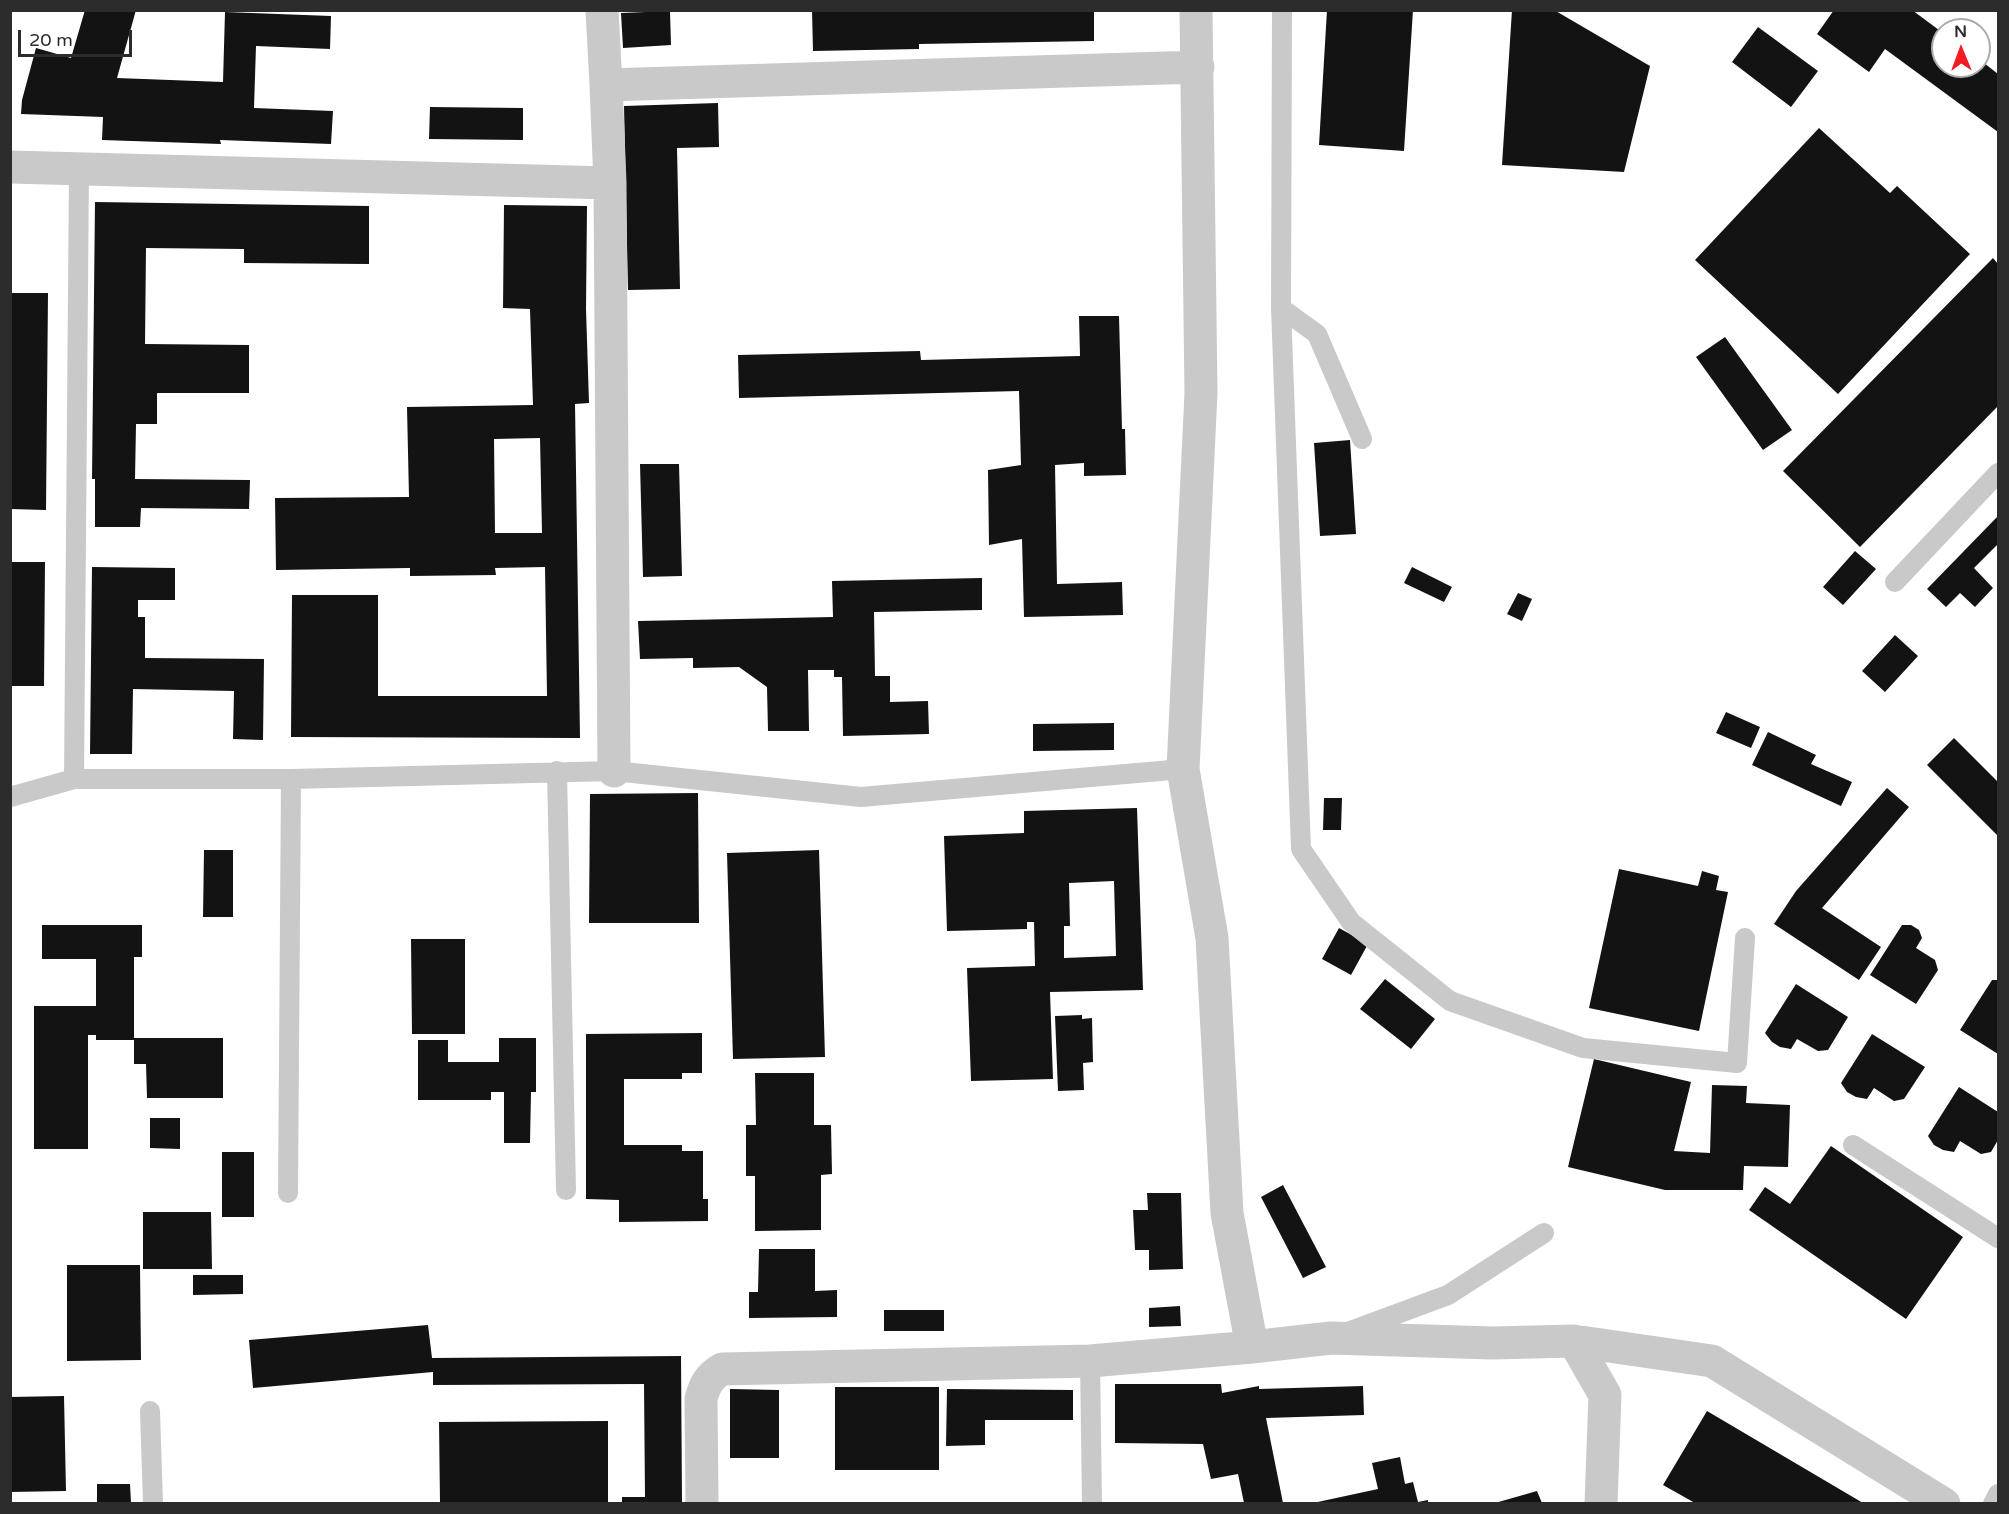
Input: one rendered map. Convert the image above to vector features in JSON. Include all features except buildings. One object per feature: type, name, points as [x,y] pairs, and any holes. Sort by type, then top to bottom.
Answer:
[{"type":"street","points":[[602,10],[610,183],[614,771]]},
{"type":"street","points":[[1196,10],[1201,393],[1183,769],[1212,938],[1227,1213],[1252,1347]]},
{"type":"street","points":[[606,85],[1198,67]]},
{"type":"street","points":[[10,167],[610,183]]},
{"type":"street","points":[[702,1503],[701,1399],[704,1385],[711,1375],[722,1369],[1090,1361],[1331,1338],[1492,1343],[1574,1341],[1712,1361],[1944,1503]]},
{"type":"street","points":[[1574,1341],[1605,1395],[1601,1503]]},
{"type":"lane","points":[[1282,10],[1281,308],[1301,849],[1351,922],[1450,1001],[1583,1048],[1737,1063],[1745,938]]},
{"type":"lane","points":[[74,779],[79,169]]},
{"type":"lane","points":[[1281,308],[1317,334],[1362,439]]},
{"type":"lane","points":[[1895,582],[1998,473]]},
{"type":"lane","points":[[10,797],[74,779],[291,779],[614,771],[861,797],[1183,769]]},
{"type":"lane","points":[[557,771],[566,1190]]},
{"type":"lane","points":[[288,1193],[291,779]]},
{"type":"lane","points":[[1852,1145],[1998,1238]]},
{"type":"lane","points":[[1331,1338],[1448,1295],[1544,1233]]},
{"type":"lane","points":[[1090,1361],[1092,1503]]},
{"type":"lane","points":[[150,1411],[153,1503]]},
{"type":"lane","points":[[1993,1503],[1998,1494]]}]
